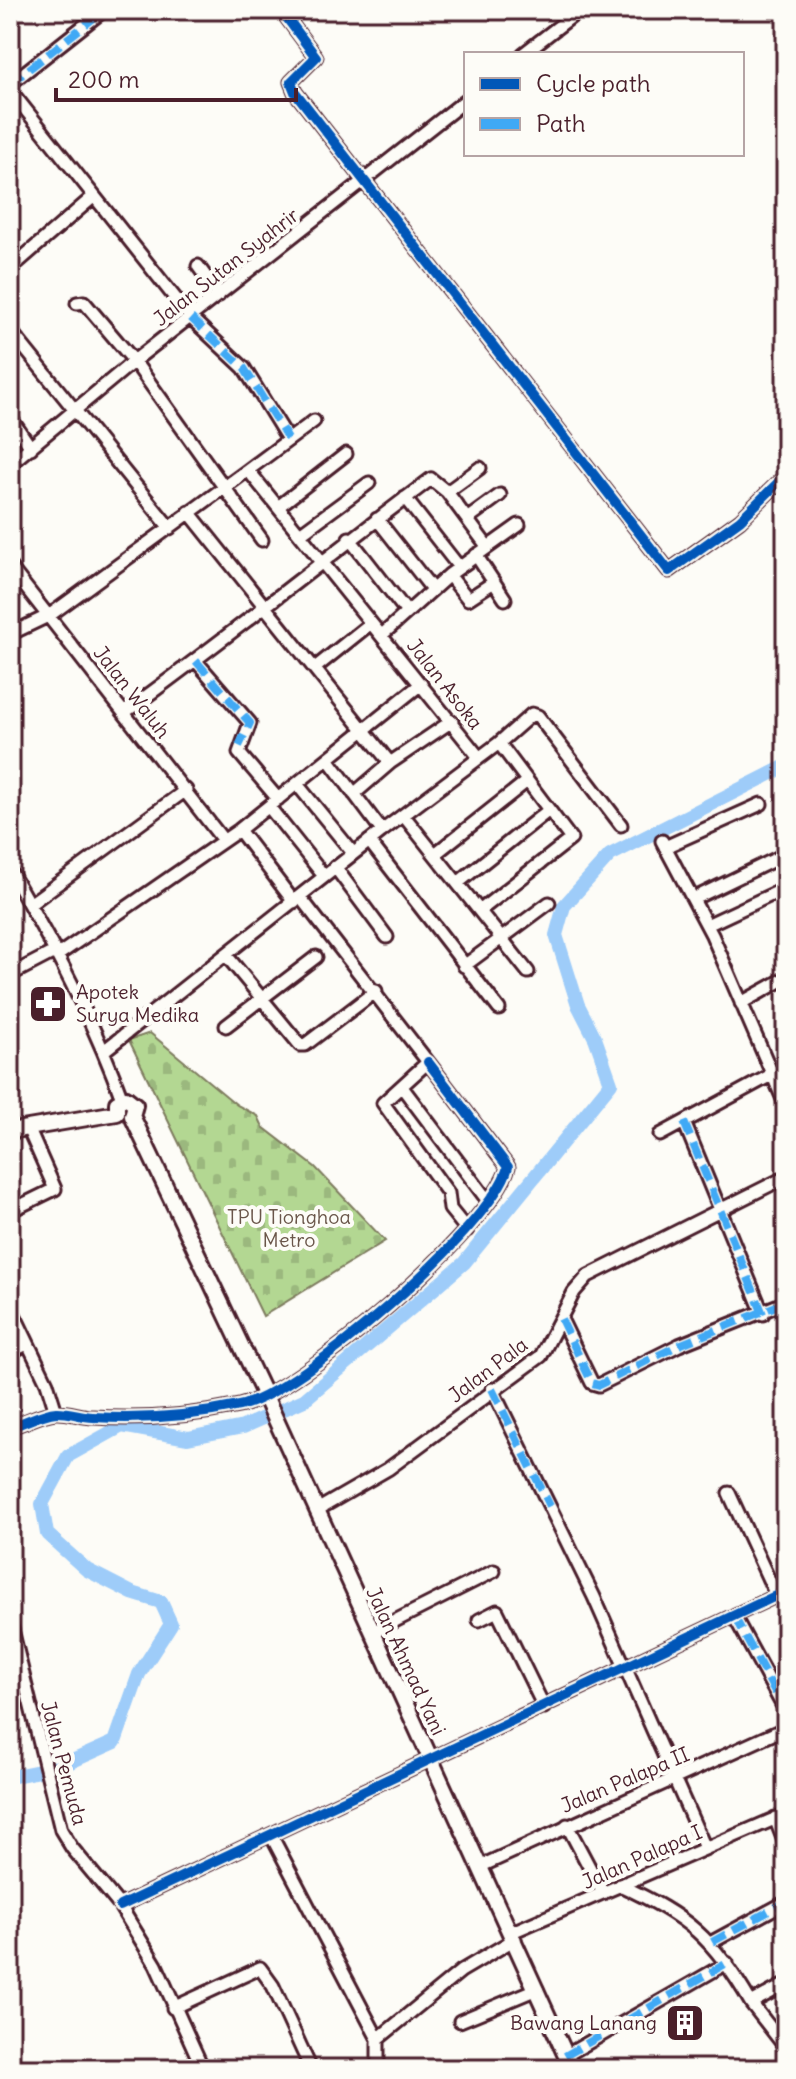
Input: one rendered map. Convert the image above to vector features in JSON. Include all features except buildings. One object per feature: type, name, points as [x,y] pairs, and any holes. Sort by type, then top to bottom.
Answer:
[{"type":"main road","points":[[10,1131],[117,1113],[126,1119],[136,1109],[133,1102],[122,1099],[117,1103],[117,1113]]},
{"type":"main road","name":"Jalan Ahmad Yani","points":[[132,1116],[268,1401],[479,1867],[514,1935],[569,2062]]},
{"type":"street","points":[[10,84],[104,10]]},
{"type":"street","points":[[281,10],[316,57],[293,80],[292,86],[669,571],[740,520],[786,475]]},
{"type":"street","points":[[526,52],[580,10]]},
{"type":"street","points":[[10,90],[191,318],[244,368],[288,439]]},
{"type":"street","name":"Jalan Sutan Syahrir","points":[[10,464],[134,361],[464,102]]},
{"type":"street","points":[[10,269],[93,197]]},
{"type":"street","points":[[198,266],[219,295]]},
{"type":"street","points":[[77,303],[84,302],[134,361],[262,540]]},
{"type":"street","points":[[10,330],[170,528]]},
{"type":"street","points":[[10,417],[31,448]]},
{"type":"street","points":[[10,634],[50,615],[314,421]]},
{"type":"street","points":[[278,507],[346,454]]},
{"type":"street","points":[[447,492],[480,468]]},
{"type":"street","name":"Jalan Asoka","points":[[248,470],[383,634],[478,756]]},
{"type":"street","points":[[125,712],[196,661],[349,538],[431,479],[447,492],[487,546]]},
{"type":"street","points":[[300,534],[369,483]]},
{"type":"street","points":[[467,519],[500,495]]},
{"type":"street","points":[[405,498],[454,571],[468,599],[494,582]]},
{"type":"street","points":[[189,512],[390,763]]},
{"type":"street","points":[[377,519],[432,589]]},
{"type":"street","points":[[383,634],[454,571],[519,525]]},
{"type":"street","points":[[349,538],[406,611]]},
{"type":"street","points":[[476,555],[505,599]]},
{"type":"street","name":"Jalan Waluh","points":[[10,567],[223,840]]},
{"type":"street","points":[[315,668],[371,623]]},
{"type":"street","points":[[196,661],[250,723],[238,749],[324,876]]},
{"type":"street","points":[[10,975],[57,953],[239,830],[421,684]]},
{"type":"street","points":[[105,1050],[335,867],[535,714],[621,825]]},
{"type":"street","points":[[354,794],[390,763],[452,721]]},
{"type":"street","points":[[482,909],[570,841],[571,837],[499,743]]},
{"type":"street","points":[[329,760],[382,831]]},
{"type":"street","points":[[435,854],[527,781]]},
{"type":"street","points":[[297,784],[353,853]]},
{"type":"street","points":[[30,904],[186,790]]},
{"type":"street","points":[[761,804],[664,844],[707,925],[786,1106]]},
{"type":"street","points":[[459,882],[549,810]]},
{"type":"street","points":[[404,816],[482,909],[528,972]]},
{"type":"street","points":[[10,1427],[56,1412],[127,1418],[268,1401],[408,1287],[467,1230],[508,1167],[376,991],[239,830]]},
{"type":"street","points":[[369,841],[499,1009]]},
{"type":"street","points":[[693,899],[786,854]]},
{"type":"street","points":[[335,867],[387,937]]},
{"type":"street","points":[[10,871],[57,953],[105,1050],[122,1099]]},
{"type":"street","points":[[707,925],[786,888]]},
{"type":"street","points":[[464,966],[500,936],[549,903]]},
{"type":"street","points":[[226,955],[302,1045],[376,991]]},
{"type":"street","points":[[226,1026],[316,957]]},
{"type":"street","points":[[741,1003],[786,978]]},
{"type":"street","points":[[428,1062],[383,1103],[448,1193],[450,1209],[467,1230]]},
{"type":"street","points":[[660,1135],[786,1067]]},
{"type":"street","points":[[402,1087],[488,1201]]},
{"type":"street","points":[[684,1122],[722,1208],[763,1314]]},
{"type":"street","points":[[10,1211],[55,1189],[28,1128]]},
{"type":"street","name":"Jalan Pala","points":[[317,1510],[388,1469],[492,1389],[541,1356],[574,1292],[588,1276],[786,1177]]},
{"type":"street","points":[[561,1319],[596,1386],[679,1345],[763,1314],[786,1302]]},
{"type":"street","points":[[10,1306],[47,1383],[56,1412]]},
{"type":"street","points":[[10,1352],[27,1344]]},
{"type":"street","points":[[492,1389],[626,1669],[705,1848]]},
{"type":"street","points":[[120,1906],[781,1593],[729,1493]]},
{"type":"street","points":[[373,1632],[494,1571]]},
{"type":"street","points":[[479,1620],[497,1611],[544,1707]]},
{"type":"street","points":[[734,1616],[786,1712]]},
{"type":"street","name":"Jalan Pemuda","points":[[10,1621],[52,1800],[72,1848],[120,1906],[156,1965],[203,2069]]},
{"type":"street","name":"Jalan Palapa II","points":[[479,1867],[786,1728]]},
{"type":"street","points":[[780,1816],[786,1846]]},
{"type":"street","name":"Jalan Palapa I","points":[[378,2039],[461,1971],[514,1935],[780,1816]]},
{"type":"street","points":[[567,1825],[603,1893]]},
{"type":"street","points":[[271,1835],[378,2039],[378,2069]]},
{"type":"street","points":[[620,1885],[659,1904],[712,1942],[751,2003],[786,2048]]},
{"type":"street","points":[[712,1942],[786,1902]]},
{"type":"street","points":[[569,2062],[727,1963]]},
{"type":"street","points":[[173,2008],[260,1968],[273,1986],[311,2069]]},
{"type":"street","points":[[751,2003],[786,1984]]},
{"type":"street","points":[[460,2021],[537,1989]]},
{"type":"green space","name":"TPU Tionghoa Metro","points":[[150,1033],[237,1105],[258,1116],[263,1127],[315,1167],[385,1241],[263,1316],[129,1040]]},
{"type":"waterway","points":[[10,1777],[59,1767],[115,1742],[139,1674],[171,1624],[161,1602],[132,1593],[87,1570],[47,1534],[42,1504],[68,1456],[122,1426],[188,1438],[243,1427],[304,1400],[464,1263],[611,1083],[595,1038],[578,1005],[556,935],[564,906],[610,855],[786,766]]},
{"type":"marked path","points":[[10,84],[104,10]]},
{"type":"marked path","points":[[191,318],[244,368],[288,439]]},
{"type":"marked path","points":[[196,661],[250,723],[239,746]]},
{"type":"marked path","points":[[684,1122],[763,1314]]},
{"type":"marked path","points":[[561,1319],[592,1383],[599,1385],[679,1345],[786,1302]]},
{"type":"marked path","points":[[492,1389],[550,1506]]},
{"type":"marked path","points":[[734,1616],[786,1712]]},
{"type":"marked path","points":[[712,1942],[786,1902]]},
{"type":"marked path","points":[[565,2056],[727,1963]]},
{"type":"cycle path","points":[[281,10],[316,57],[291,82],[295,92],[669,571],[740,520],[786,475]]},
{"type":"cycle path","points":[[10,1427],[56,1412],[88,1417],[147,1417],[239,1406],[267,1395],[304,1372],[390,1304],[468,1228],[494,1194],[508,1167],[428,1062]]},
{"type":"cycle path","points":[[120,1906],[786,1591]]},
{"type":"place","name":"Apotek Surya Medika","points":[[48,1004]]},
{"type":"place","name":"Bawang Lanang","points":[[685,2023]]}]
